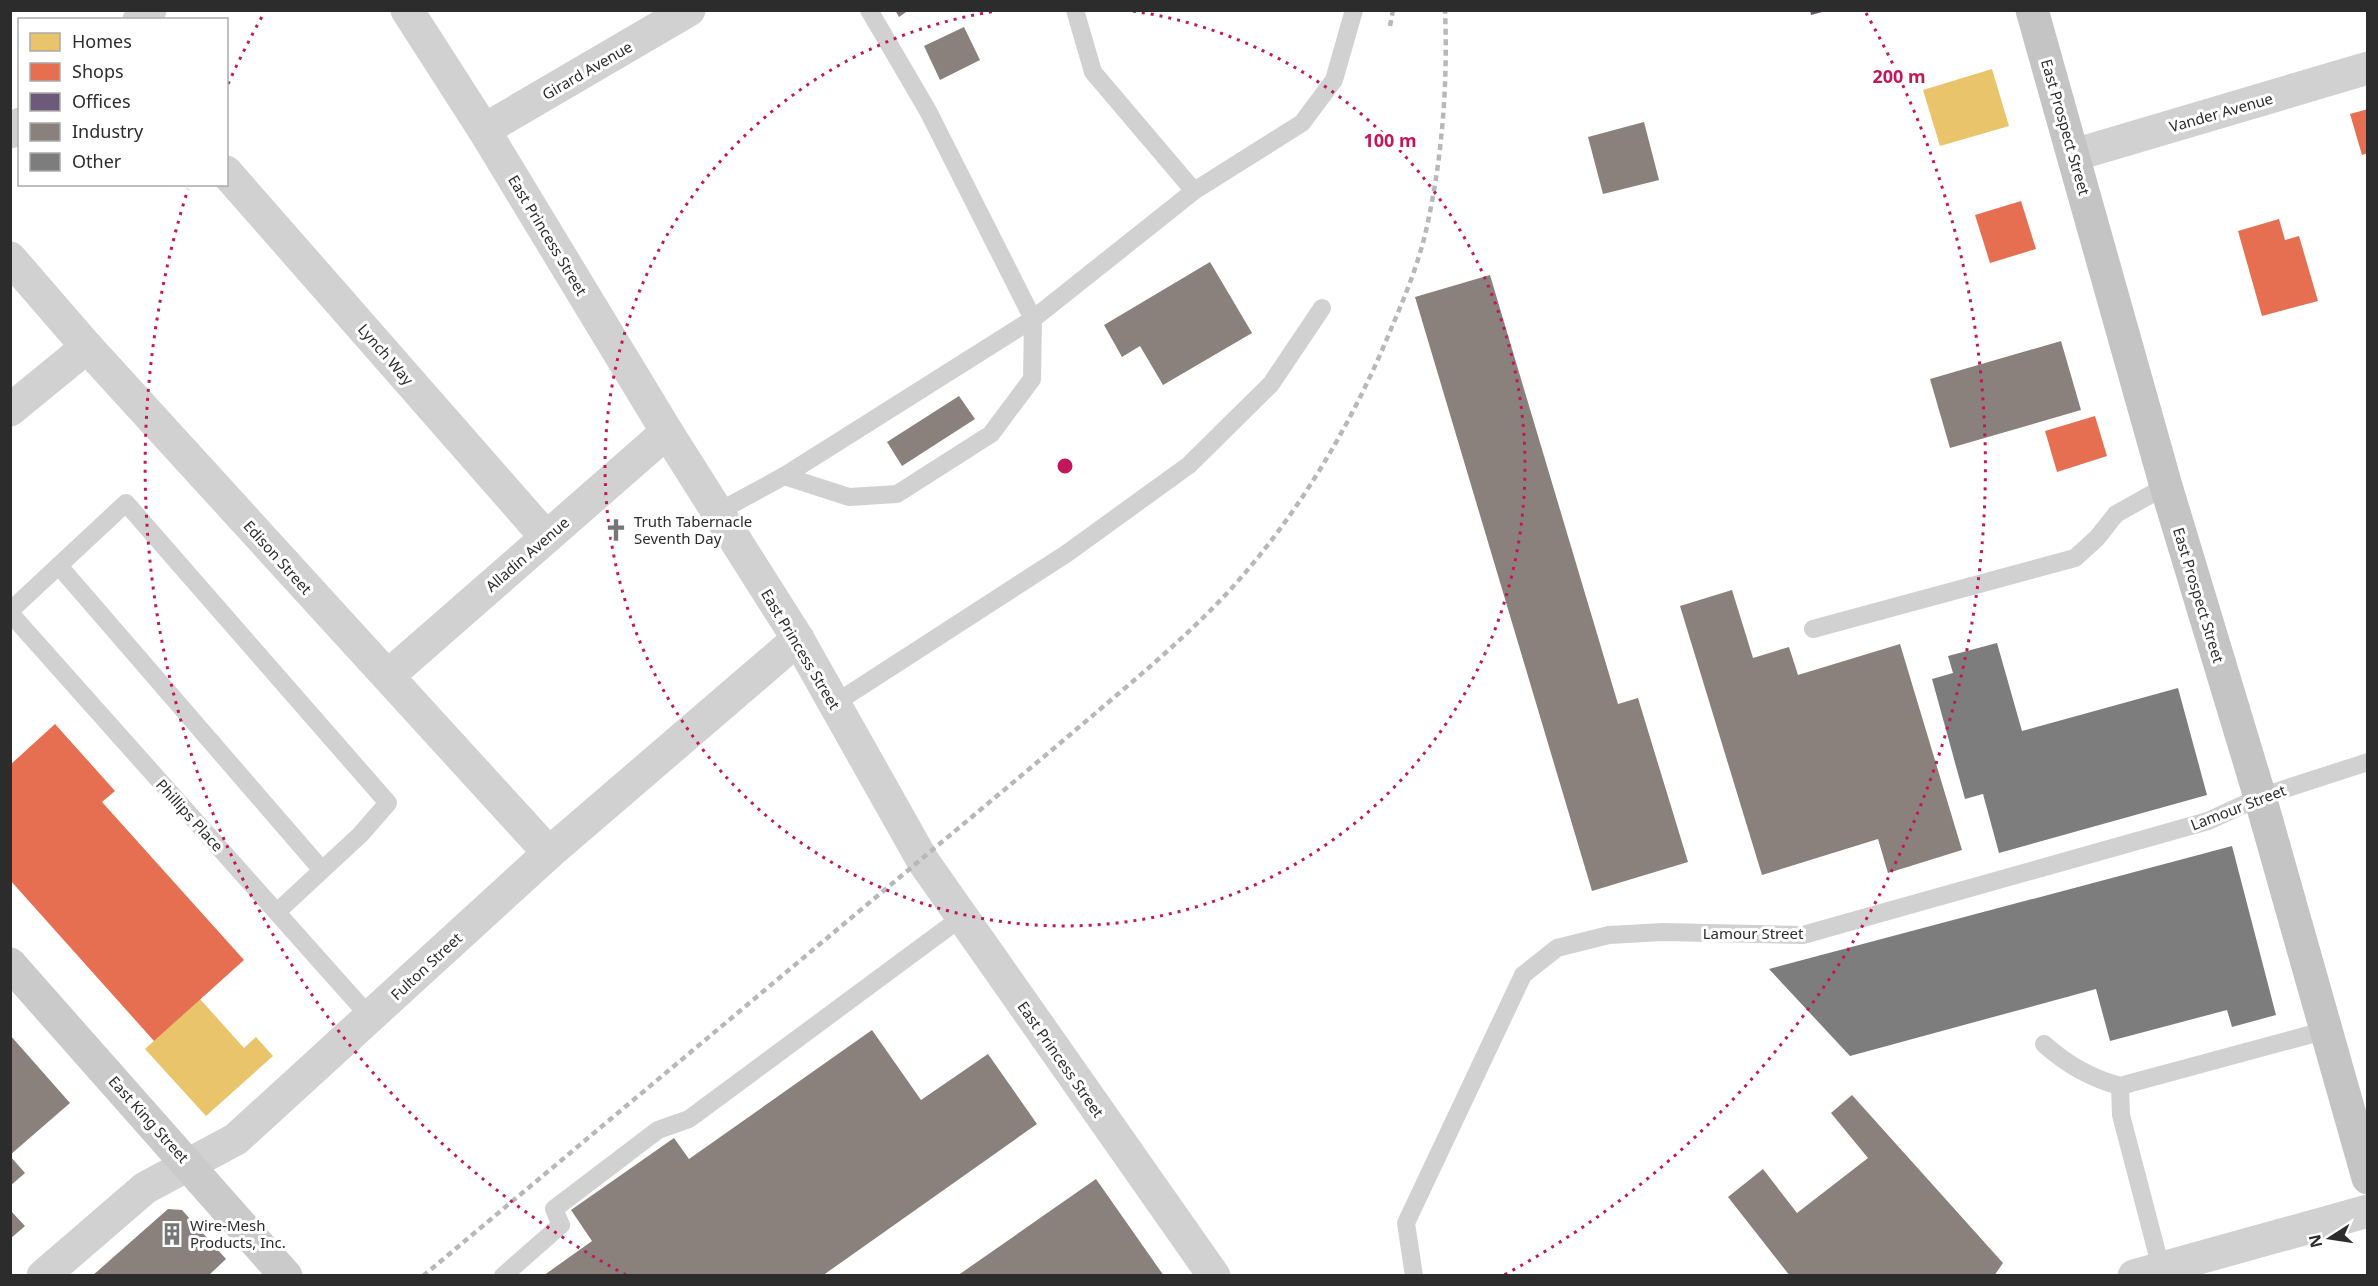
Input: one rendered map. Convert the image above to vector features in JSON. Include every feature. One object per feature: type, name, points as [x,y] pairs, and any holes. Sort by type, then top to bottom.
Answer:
[{"type":"main road","name":"East Prospect Street","points":[[2032,10],[2166,486],[2260,797],[2367,1178]]},
{"type":"street","name":"East Princess Street","points":[[407,10],[484,130],[666,432],[798,639],[922,861],[1214,1275]]},
{"type":"street","name":"Girard Avenue","points":[[484,130],[689,10]]},
{"type":"street","name":"Vander Avenue","points":[[2074,155],[2367,68]]},
{"type":"street","name":"Lynch Way","points":[[228,174],[546,537]]},
{"type":"street","name":"Edison Street","points":[[10,258],[87,347],[549,853]]},
{"type":"street","points":[[10,410],[87,347]]},
{"type":"street","name":"Alladin Avenue","points":[[388,676],[666,432]]},
{"type":"street","name":"Fulton Street","points":[[43,1275],[145,1188],[236,1139],[549,853],[798,639]]},
{"type":"street","name":"East King Street","points":[[10,964],[190,1164],[286,1275]]},
{"type":"street","points":[[2147,1272],[2367,1211]]},
{"type":"lane","points":[[784,476],[849,498],[897,494],[991,434],[1032,379],[1033,319],[928,111],[869,10]]},
{"type":"lane","points":[[1075,10],[1093,72],[1194,191]]},
{"type":"lane","points":[[717,512],[784,476],[1033,319],[1194,191],[1302,123],[1334,80],[1354,10]]},
{"type":"lane","points":[[834,704],[1066,554],[1189,465],[1271,384],[1322,308]]},
{"type":"lane","points":[[1813,629],[2075,558],[2097,538],[2116,514],[2166,486]]},
{"type":"lane","points":[[10,612],[126,503],[388,803],[360,835],[277,912]]},
{"type":"lane","points":[[59,566],[322,870]]},
{"type":"lane","name":"Phillips Place","points":[[10,612],[370,1017]]},
{"type":"lane","name":"Lamour Street","points":[[1414,1275],[1406,1223],[1523,975],[1557,948],[1609,935],[1663,932],[1803,935],[2208,821],[2260,797],[2367,762]]},
{"type":"lane","points":[[502,1275],[561,1225],[554,1209],[658,1130],[689,1119],[962,917]]},
{"type":"lane","points":[[2044,1044],[2069,1065],[2120,1086],[2327,1030]]},
{"type":"lane","points":[[2120,1086],[2121,1115],[2147,1272]]},
{"type":"building: Homes","points":[[1992,69],[2009,126],[1940,146],[1923,90]]},
{"type":"building: Homes","points":[[200,999],[244,1048],[256,1037],[273,1056],[206,1116],[145,1049]]},
{"type":"building: Shops","points":[[2368,109],[2368,153],[2362,155],[2350,114]]},
{"type":"building: Shops","points":[[2021,201],[2036,249],[1990,263],[1975,215]]},
{"type":"building: Shops","points":[[2279,219],[2285,240],[2299,236],[2318,301],[2262,316],[2238,231]]},
{"type":"building: Shops","points":[[2095,416],[2107,456],[2057,472],[2045,431]]},
{"type":"building: Shops","points":[[55,724],[115,791],[102,802],[244,960],[154,1041],[10,880],[10,765]]},
{"type":"building: Offices","points":[[1810,10],[1826,10],[1826,11],[1811,15]]},
{"type":"building: Industry","points":[[895,10],[909,10],[899,17]]},
{"type":"building: Industry","points":[[964,27],[980,60],[940,80],[924,46]]},
{"type":"building: Industry","points":[[1644,122],[1659,180],[1603,194],[1588,137]]},
{"type":"building: Industry","points":[[1210,262],[1252,333],[1163,385],[1140,346],[1122,357],[1104,325]]},
{"type":"building: Industry","points":[[1490,275],[1618,704],[1638,698],[1688,862],[1592,891],[1415,297]]},
{"type":"building: Industry","points":[[2061,341],[2081,410],[1950,448],[1930,379]]},
{"type":"building: Industry","points":[[959,396],[975,419],[902,466],[887,442]]},
{"type":"building: Industry","points":[[1732,590],[1753,658],[1789,647],[1798,675],[1900,644],[1962,850],[1888,873],[1878,839],[1762,875],[1680,606]]},
{"type":"building: Industry","points":[[872,1030],[921,1100],[988,1054],[1037,1124],[822,1276],[543,1276],[592,1241],[571,1210],[674,1138],[689,1159]]},
{"type":"building: Industry","points":[[10,1035],[70,1103],[10,1155]]},
{"type":"building: Industry","points":[[1852,1095],[2003,1263],[1994,1276],[1790,1276],[1728,1197],[1763,1169],[1797,1213],[1868,1158],[1831,1113]]},
{"type":"building: Industry","points":[[10,1156],[25,1173],[10,1186]]},
{"type":"building: Industry","points":[[1096,1179],[1164,1276],[957,1276]]},
{"type":"building: Industry","name":"Wire-Mesh Products, Inc.","points":[[168,1209],[182,1210],[226,1259],[208,1276],[92,1276]]},
{"type":"building: Industry","points":[[10,1210],[25,1226],[10,1239]]},
{"type":"building: Other","points":[[1997,643],[2022,731],[2178,688],[2207,795],[1999,853],[1983,794],[1965,799],[1932,679],[1953,673],[1948,656]]},
{"type":"building: Other","points":[[2232,846],[2276,1015],[2232,1027],[2227,1010],[2110,1041],[2096,989],[1850,1056],[1769,969]]},
{"type":"railway","points":[[1390,26],[1393,10]]},
{"type":"railway","points":[[423,1276],[1129,685],[1211,610],[1255,561],[1301,499],[1341,433],[1376,364],[1414,271],[1425,235],[1440,152],[1446,67],[1445,10]]},
{"type":"place","name":"Truth Tabernacle Seventh Day","points":[[616,530]]},
{"type":"place","name":"Wire-Mesh Products, Inc.","points":[[172,1234]]}]
